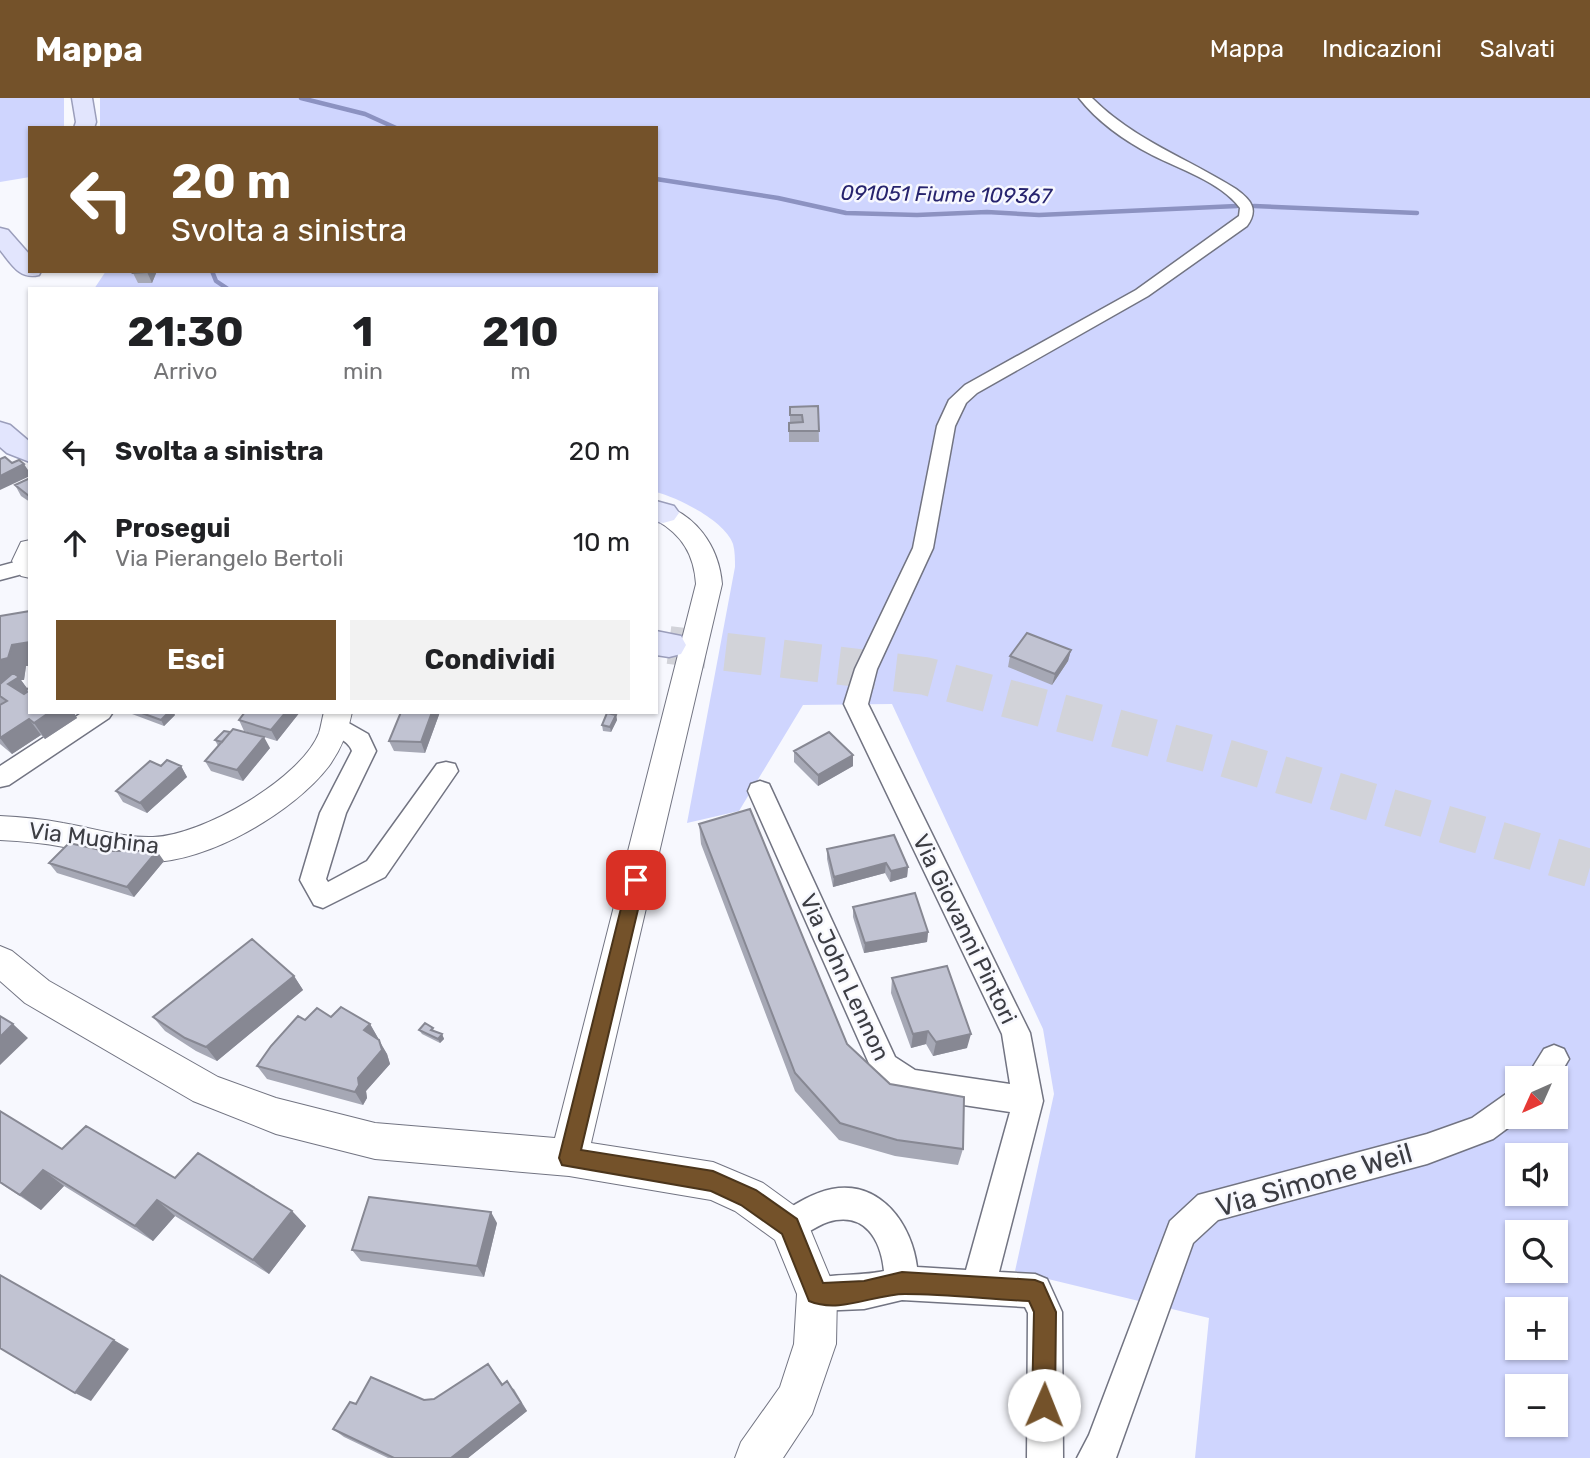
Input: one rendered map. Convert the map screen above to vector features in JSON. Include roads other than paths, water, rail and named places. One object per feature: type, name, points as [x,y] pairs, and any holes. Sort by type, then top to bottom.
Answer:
[{"type":"main road","points":[[82,98],[85,126]]},
{"type":"main road","points":[[0,235],[28,268]]},
{"type":"main road","points":[[0,431],[17,447],[28,452]]},
{"type":"street","name":"Via Giovanni Pintori","points":[[979,1286],[1028,1101],[1016,1033],[856,704],[866,669],[923,548],[946,426],[958,400],[971,389],[1142,293],[1242,223],[1247,216],[1247,208],[1221,185],[1146,146],[1122,130],[1085,98]]},
{"type":"street","points":[[569,1158],[709,584],[706,560],[696,539],[686,527],[659,511]]},
{"type":"street","points":[[0,558],[28,560]]},
{"type":"street","points":[[0,573],[28,560]]},
{"type":"street","points":[[0,778],[98,714]]},
{"type":"street","points":[[338,719],[360,740],[364,751],[333,813],[313,880],[323,897],[376,869],[446,771]]},
{"type":"street","name":"Via Mughina","points":[[0,828],[51,832],[113,845],[164,849],[219,832],[272,802],[312,768],[338,719]]},
{"type":"street","name":"Via John Lennon","points":[[760,791],[885,1067],[910,1083],[1028,1101]]},
{"type":"street","points":[[1,963],[37,992],[206,1089],[276,1116],[375,1141],[569,1158],[713,1181],[749,1197],[789,1226],[817,1294],[815,1344],[797,1399],[758,1458]]},
{"type":"street","name":"Via Simone Weil","points":[[1095,1458],[1103,1446],[1181,1232],[1209,1206],[1427,1149],[1482,1129],[1505,1113]]},
{"type":"street","points":[[789,1226],[832,1205],[856,1206],[868,1211],[882,1221],[895,1240],[902,1283]]},
{"type":"street","points":[[817,1294],[864,1292],[902,1283],[1035,1291],[1045,1312],[1045,1458]]},
{"type":"waterway","points":[[301,98],[365,114],[392,126]]},
{"type":"waterway","name":"091051 Fiume 109367","points":[[658,179],[778,198],[846,213],[917,215],[987,212],[1039,215],[1237,206]]},
{"type":"waterway","name":"091051 Fiume 109367","points":[[1254,206],[1417,213]]},
{"type":"waterway","points":[[213,273],[216,281],[225,287]]},
{"type":"tunnel","points":[[669,645],[925,676],[1222,757],[1590,868]]}]
